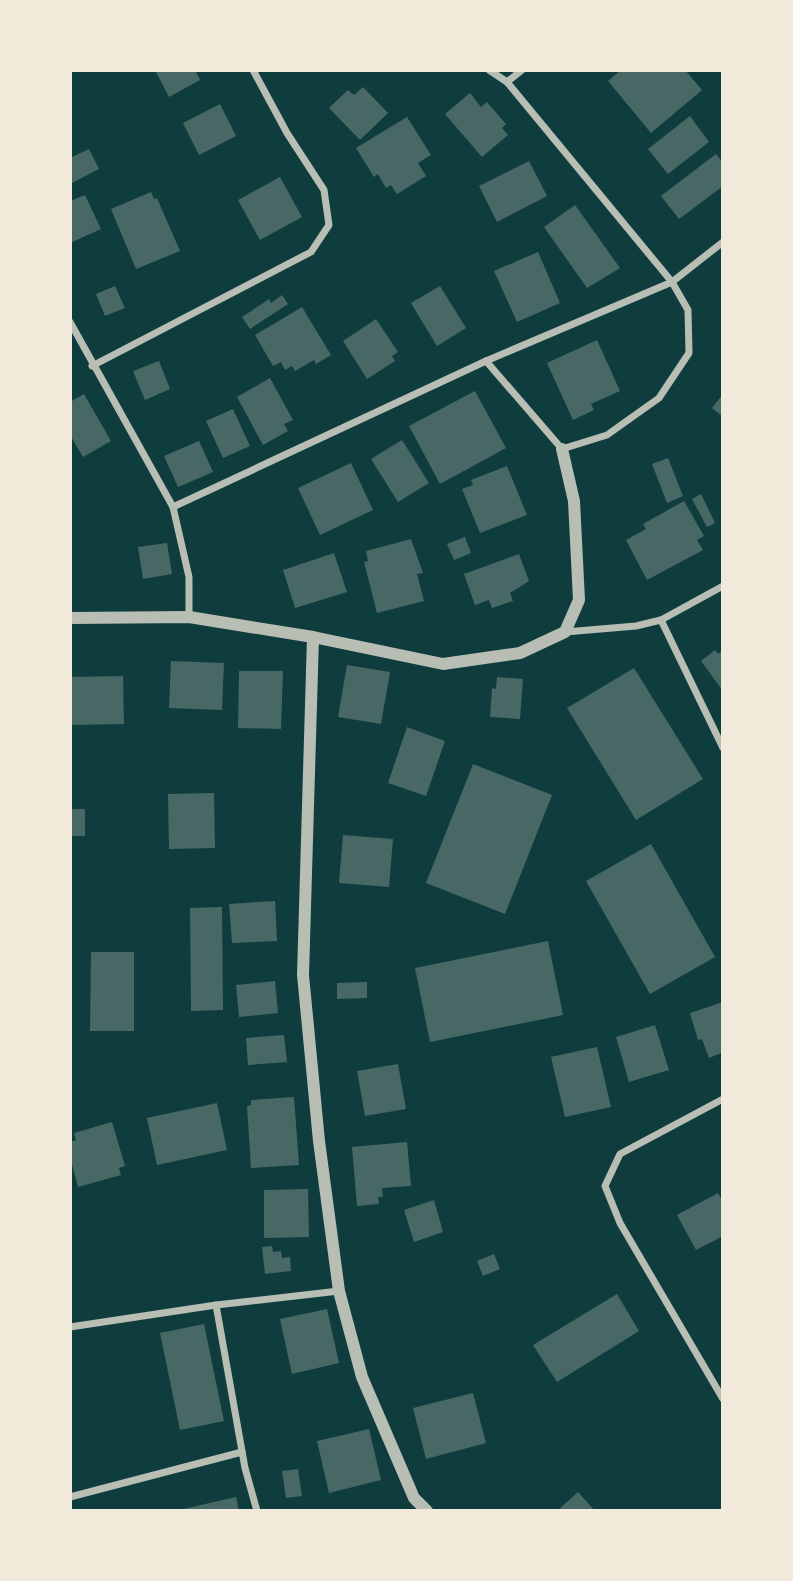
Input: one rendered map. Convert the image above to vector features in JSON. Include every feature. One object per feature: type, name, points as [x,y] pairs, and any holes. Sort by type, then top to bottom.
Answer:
[{"type":"street","points":[[92,366],[311,251],[330,225],[324,190],[287,133],[253,70]]},
{"type":"street","points":[[489,70],[507,82],[673,282],[688,310],[689,353],[659,398],[607,435],[562,449]]},
{"type":"street","points":[[507,82],[523,70]]},
{"type":"street","points":[[173,507],[486,361],[673,282],[723,242]]},
{"type":"street","points":[[70,323],[173,507],[189,577],[189,617]]},
{"type":"street","points":[[486,361],[562,449],[573,500],[579,600],[565,632]]},
{"type":"street","points":[[70,618],[189,617],[313,637],[443,664],[520,653],[565,632],[636,626],[661,620],[723,586]]},
{"type":"street","points":[[661,620],[723,748]]},
{"type":"street","points":[[313,637],[303,975],[319,1141],[339,1291],[362,1377],[414,1498],[427,1511]]},
{"type":"street","points":[[723,1099],[620,1154],[605,1186],[621,1223],[723,1399]]},
{"type":"street","points":[[70,1327],[216,1305],[339,1291]]},
{"type":"street","points":[[216,1305],[242,1452],[257,1511]]},
{"type":"street","points":[[70,1497],[242,1452]]},
{"type":"building","points":[[155,70],[195,70],[200,80],[169,97]]},
{"type":"building","points":[[621,70],[685,70],[702,90],[651,133],[608,81]]},
{"type":"building","points":[[363,87],[388,113],[360,140],[329,108],[348,90],[354,95]]},
{"type":"building","points":[[470,93],[481,107],[487,102],[506,124],[502,128],[508,135],[482,157],[445,114]]},
{"type":"building","points":[[220,104],[236,136],[199,155],[183,123]]},
{"type":"building","points":[[690,116],[709,142],[668,174],[648,149]]},
{"type":"building","points":[[407,117],[431,155],[418,163],[426,176],[397,194],[391,185],[386,188],[378,174],[374,177],[356,148]]},
{"type":"building","points":[[89,149],[99,169],[70,184],[70,158]]},
{"type":"building","points":[[716,154],[723,163],[723,186],[679,219],[661,196]]},
{"type":"building","points":[[529,161],[547,196],[497,222],[479,186]]},
{"type":"building","points":[[280,177],[302,217],[260,240],[238,200]]},
{"type":"building","points":[[151,192],[154,199],[157,198],[180,251],[136,269],[111,209]]},
{"type":"building","points":[[85,195],[101,229],[70,243],[70,201]]},
{"type":"building","points":[[575,205],[620,268],[587,288],[544,227]]},
{"type":"building","points":[[538,252],[560,303],[517,322],[494,271]]},
{"type":"building","points":[[115,286],[125,308],[105,316],[96,294]]},
{"type":"building","points":[[440,286],[466,328],[437,346],[411,303]]},
{"type":"building","points":[[282,295],[288,304],[250,329],[242,317],[269,299],[271,303]]},
{"type":"building","points":[[302,307],[331,355],[316,364],[314,360],[295,371],[292,366],[285,370],[281,362],[273,366],[255,335]]},
{"type":"building","points":[[376,319],[398,352],[392,356],[395,361],[367,379],[343,341]]},
{"type":"building","points":[[597,340],[620,391],[591,404],[594,410],[573,420],[547,363]]},
{"type":"building","points":[[159,361],[170,389],[145,400],[133,371]]},
{"type":"building","points":[[270,378],[293,420],[284,424],[288,431],[263,445],[237,397]]},
{"type":"building","points":[[475,391],[506,448],[440,484],[409,426]]},
{"type":"building","points":[[84,394],[111,441],[83,457],[70,435],[70,402]]},
{"type":"building","points":[[723,394],[723,417],[712,408]]},
{"type":"building","points":[[233,409],[250,446],[223,458],[206,421]]},
{"type":"building","points":[[402,440],[429,483],[398,502],[371,459]]},
{"type":"building","points":[[199,441],[213,472],[178,487],[164,456]]},
{"type":"building","points":[[668,458],[683,496],[667,503],[652,464]]},
{"type":"building","points":[[351,463],[373,510],[320,535],[298,488]]},
{"type":"building","points":[[507,466],[527,515],[480,533],[462,489],[473,485],[471,480]]},
{"type":"building","points":[[701,494],[715,523],[707,527],[692,499]]},
{"type":"building","points":[[684,501],[704,536],[697,540],[703,550],[647,580],[626,540],[646,529],[643,524]]},
{"type":"building","points":[[465,537],[471,553],[454,560],[447,544]]},
{"type":"building","points":[[411,539],[423,573],[417,574],[424,601],[377,613],[364,562],[368,561],[366,551]]},
{"type":"building","points":[[167,543],[172,574],[143,579],[138,547]]},
{"type":"building","points":[[334,553],[347,592],[295,608],[283,570]]},
{"type":"building","points":[[519,554],[529,581],[510,593],[513,601],[492,608],[489,600],[475,605],[464,574]]},
{"type":"building","points":[[715,650],[718,654],[723,650],[723,691],[701,661]]},
{"type":"building","points":[[171,661],[224,663],[222,710],[169,708]]},
{"type":"building","points":[[347,665],[390,672],[381,724],[338,717]]},
{"type":"building","points":[[634,668],[703,779],[636,820],[567,708]]},
{"type":"building","points":[[239,671],[283,671],[281,729],[238,728]]},
{"type":"building","points":[[123,676],[124,724],[71,725],[70,677]]},
{"type":"building","points":[[497,677],[523,679],[520,719],[490,717],[492,688],[496,689]]},
{"type":"building","points":[[407,727],[445,741],[426,796],[388,783]]},
{"type":"building","points":[[473,764],[552,795],[505,914],[426,883]]},
{"type":"building","points":[[214,793],[215,848],[169,849],[168,794]]},
{"type":"building","points":[[70,809],[85,809],[85,836],[70,836]]},
{"type":"building","points":[[343,835],[393,839],[389,887],[339,883]]},
{"type":"building","points":[[651,844],[715,957],[650,994],[586,881]]},
{"type":"building","points":[[275,901],[277,941],[232,943],[229,904]]},
{"type":"building","points":[[222,907],[223,1010],[191,1011],[190,908]]},
{"type":"building","points":[[548,941],[563,1015],[430,1042],[415,968]]},
{"type":"building","points":[[91,952],[134,952],[134,1031],[90,1031]]},
{"type":"building","points":[[275,981],[278,1013],[239,1017],[236,985]]},
{"type":"building","points":[[367,982],[367,998],[337,999],[337,983]]},
{"type":"building","points":[[723,1002],[723,1059],[721,1053],[709,1058],[702,1039],[698,1040],[690,1013]]},
{"type":"building","points":[[655,1025],[669,1070],[629,1082],[616,1037]]},
{"type":"building","points":[[284,1035],[287,1062],[248,1065],[246,1038]]},
{"type":"building","points":[[597,1047],[611,1107],[565,1117],[551,1057]]},
{"type":"building","points":[[398,1064],[406,1109],[365,1116],[357,1071]]},
{"type":"building","points":[[294,1097],[299,1165],[251,1168],[247,1106],[251,1105],[251,1100]]},
{"type":"building","points":[[217,1103],[227,1150],[157,1165],[147,1118]]},
{"type":"building","points":[[112,1122],[125,1166],[119,1168],[121,1175],[78,1187],[70,1157],[70,1142],[76,1140],[74,1133]]},
{"type":"building","points":[[407,1142],[411,1186],[382,1188],[383,1197],[378,1197],[379,1204],[357,1206],[352,1147]]},
{"type":"building","points":[[308,1189],[309,1237],[264,1238],[264,1190]]},
{"type":"building","points":[[718,1193],[723,1202],[723,1236],[696,1250],[677,1215]]},
{"type":"building","points":[[434,1200],[443,1232],[414,1242],[404,1210]]},
{"type":"building","points":[[272,1246],[273,1252],[281,1251],[282,1258],[290,1257],[291,1271],[265,1274],[262,1247]]},
{"type":"building","points":[[494,1254],[500,1269],[483,1276],[477,1261]]},
{"type":"building","points":[[617,1294],[639,1331],[557,1382],[533,1345]]},
{"type":"building","points":[[327,1309],[339,1363],[292,1374],[280,1319]]},
{"type":"building","points":[[204,1324],[224,1421],[180,1430],[160,1333]]},
{"type":"building","points":[[473,1393],[486,1443],[426,1459],[413,1408]]},
{"type":"building","points":[[369,1429],[381,1480],[329,1493],[317,1441]]},
{"type":"building","points":[[298,1469],[302,1496],[286,1498],[282,1471]]},
{"type":"building","points":[[578,1492],[595,1511],[557,1511]]},
{"type":"building","points":[[236,1497],[239,1511],[179,1511],[179,1510]]}]
